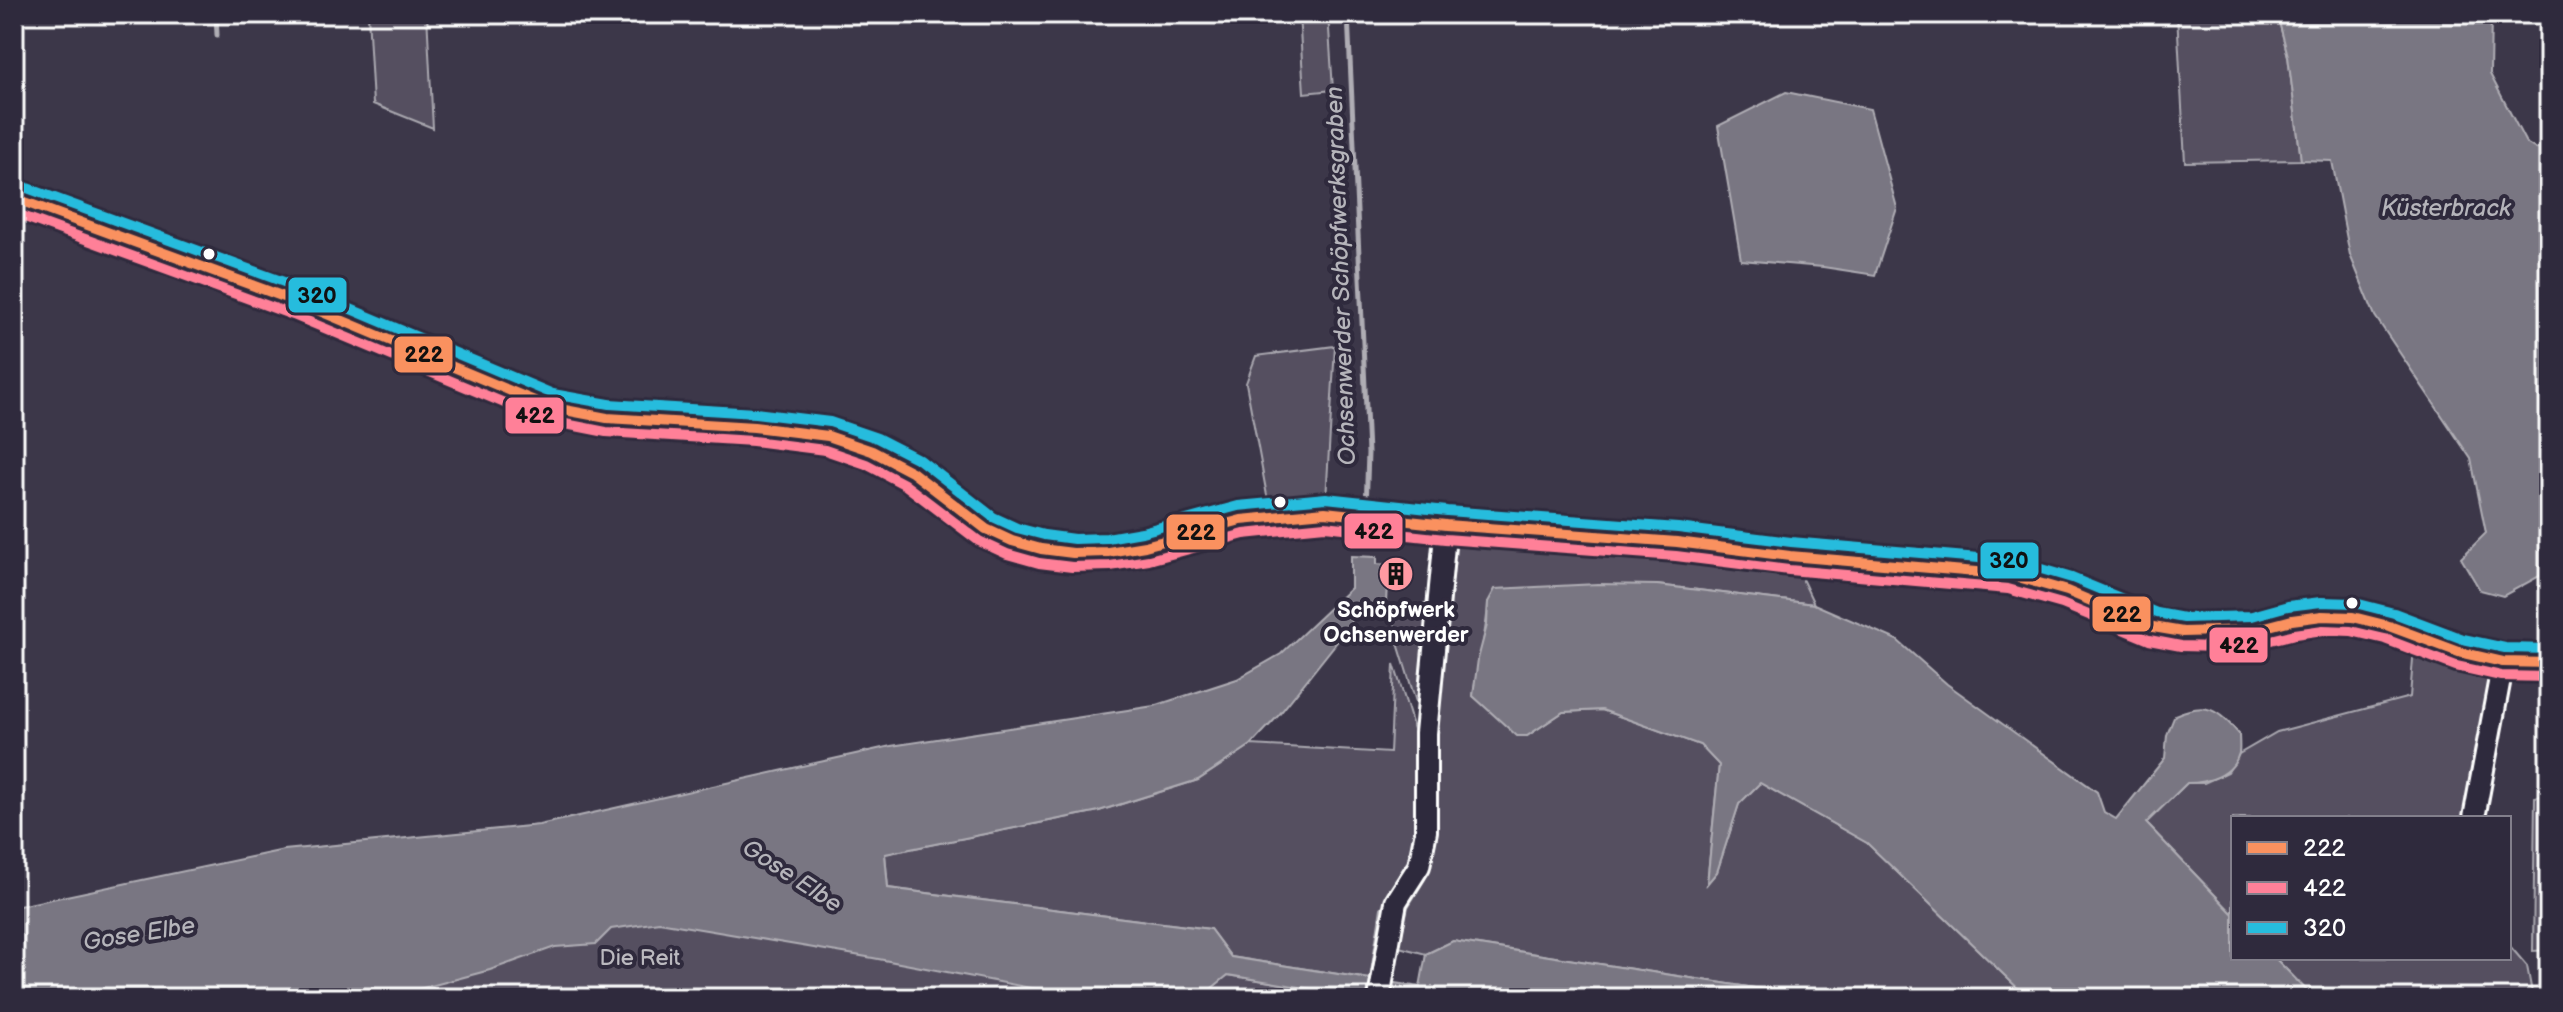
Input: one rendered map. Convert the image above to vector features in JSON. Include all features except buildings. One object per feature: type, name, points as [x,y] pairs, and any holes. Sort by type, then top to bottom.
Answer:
[{"type":"street","points":[[14,198],[298,302],[549,407],[607,418],[754,427],[828,436],[872,451],[912,472],[986,529],[1041,549],[1073,553],[1108,552],[1145,546],[1241,520],[1280,514],[1347,514],[1446,525],[1571,532],[1790,556],[2011,575],[2067,591],[2153,627],[2183,632],[2254,630],[2322,616],[2353,617],[2389,626],[2459,652],[2503,662],[2549,663]]},
{"type":"street","points":[[1379,998],[1396,902],[1419,866],[1426,831],[1426,733],[1446,525]]},
{"type":"street","points":[[2474,816],[2503,662]]},
{"type":"green space","points":[[368,14],[427,14],[433,128],[373,104]]},
{"type":"green space","points":[[1299,14],[1328,14],[1333,90],[1304,93]]},
{"type":"green space","points":[[2177,14],[2277,14],[2288,56],[2301,160],[2185,162]]},
{"type":"green space","points":[[1335,346],[1326,500],[1268,501],[1246,383],[1256,356]]},
{"type":"green space","points":[[1459,537],[1795,564],[1814,604],[1657,585],[1488,602],[1473,696],[1527,736],[1563,712],[1602,710],[1700,745],[1719,765],[1707,883],[1717,872],[1739,804],[1760,783],[1867,843],[2028,998],[1819,998],[1453,941],[1426,954],[1399,947],[1408,907],[1425,879],[1431,860],[1436,729],[1453,544]]},
{"type":"green space","points":[[1424,603],[1431,603],[1420,715],[1397,640],[1392,610],[1423,608]]},
{"type":"green space","points":[[2414,646],[2491,665],[2474,816],[2231,816],[2231,912],[2146,823],[2187,783],[2204,783],[2228,772],[2239,754],[2277,732],[2410,697]]},
{"type":"green space","points":[[1394,664],[1421,752],[1420,824],[1412,867],[1381,908],[1370,979],[1231,957],[1210,929],[888,888],[885,854],[1099,811],[1198,780],[1251,745],[1390,753]]},
{"type":"green space","points":[[2549,794],[2549,950],[2533,951],[2535,797]]},
{"type":"green space","name":"Die Reit","points":[[648,915],[1120,998],[132,998]]},
{"type":"green space","points":[[2511,947],[2527,966],[2533,998],[2314,998],[2277,960],[2511,960]]},
{"type":"green space","points":[[1228,975],[1366,998],[1208,998],[1212,988]]},
{"type":"water","name":"Küsterbrack","points":[[2277,14],[2491,14],[2490,74],[2526,143],[2536,149],[2549,141],[2549,571],[2503,596],[2480,590],[2461,558],[2486,533],[2471,459],[2375,316],[2350,255],[2332,161],[2301,160],[2288,56]]},
{"type":"water","points":[[1786,92],[1870,109],[1897,208],[1875,275],[1741,260],[1718,126]]},
{"type":"water","name":"Gose Elbe","points":[[1351,556],[1377,557],[1377,564],[1388,565],[1386,603],[1362,604],[1348,616],[1352,623],[1251,745],[1198,780],[1099,811],[885,854],[888,888],[1210,929],[1231,957],[1420,987],[1426,954],[1453,941],[1819,998],[1366,998],[1228,975],[1212,988],[1208,998],[1083,998],[659,922],[611,929],[596,944],[555,947],[490,970],[386,998],[14,998],[14,907],[284,850],[539,825],[891,746],[1154,706],[1237,679],[1281,654],[1351,588]]},
{"type":"water","points":[[1598,584],[1657,585],[1814,604],[1897,640],[1947,684],[2097,792],[2104,812],[2116,819],[2165,758],[2167,735],[2175,715],[2204,708],[2218,713],[2239,734],[2236,761],[2218,777],[2187,783],[2146,823],[2231,912],[2231,960],[2277,960],[2314,998],[2028,998],[1867,843],[1760,783],[1739,804],[1717,872],[1707,884],[1719,765],[1700,745],[1602,710],[1563,712],[1527,736],[1517,736],[1473,696],[1487,625],[1488,602],[1495,589]]},
{"type":"waterway","points":[[216,14],[217,35]]},
{"type":"waterway","name":"Ochsenwerder Schöpfwerksgraben","points":[[1348,14],[1368,453],[1366,509]]},
{"type":"waterway","name":"Ochsenwerder Schöpfwerksgraben","points":[[1366,523],[1366,537]]},
{"type":"transit line","name":"320","points":[[19,185],[303,289],[553,394],[609,404],[755,413],[830,422],[877,438],[920,460],[993,517],[1044,535],[1074,539],[1107,538],[1142,532],[1238,506],[1326,498],[2014,561],[2072,578],[2157,613],[2184,618],[2252,616],[2288,606],[2321,602],[2355,603],[2394,613],[2463,639],[2505,648],[2549,649]]},
{"type":"transit line","name":"222","points":[[14,198],[298,302],[549,407],[607,418],[754,427],[828,436],[872,451],[912,472],[986,529],[1041,549],[1073,553],[1108,552],[1145,546],[1241,520],[1325,512],[2011,575],[2067,591],[2153,627],[2183,632],[2254,630],[2322,616],[2353,617],[2389,626],[2459,652],[2503,662],[2549,663]]},
{"type":"transit line","name":"422","points":[[14,213],[293,315],[545,420],[606,432],[753,441],[825,450],[866,464],[904,484],[979,541],[1007,554],[1039,563],[1072,567],[1110,566],[1149,560],[1244,534],[1325,526],[2008,589],[2062,604],[2149,640],[2181,646],[2255,644],[2323,630],[2351,631],[2385,639],[2456,666],[2501,676],[2549,677]]},
{"type":"place","name":"Schöpfwerk Ochsenwerder","points":[[1396,574]]}]
